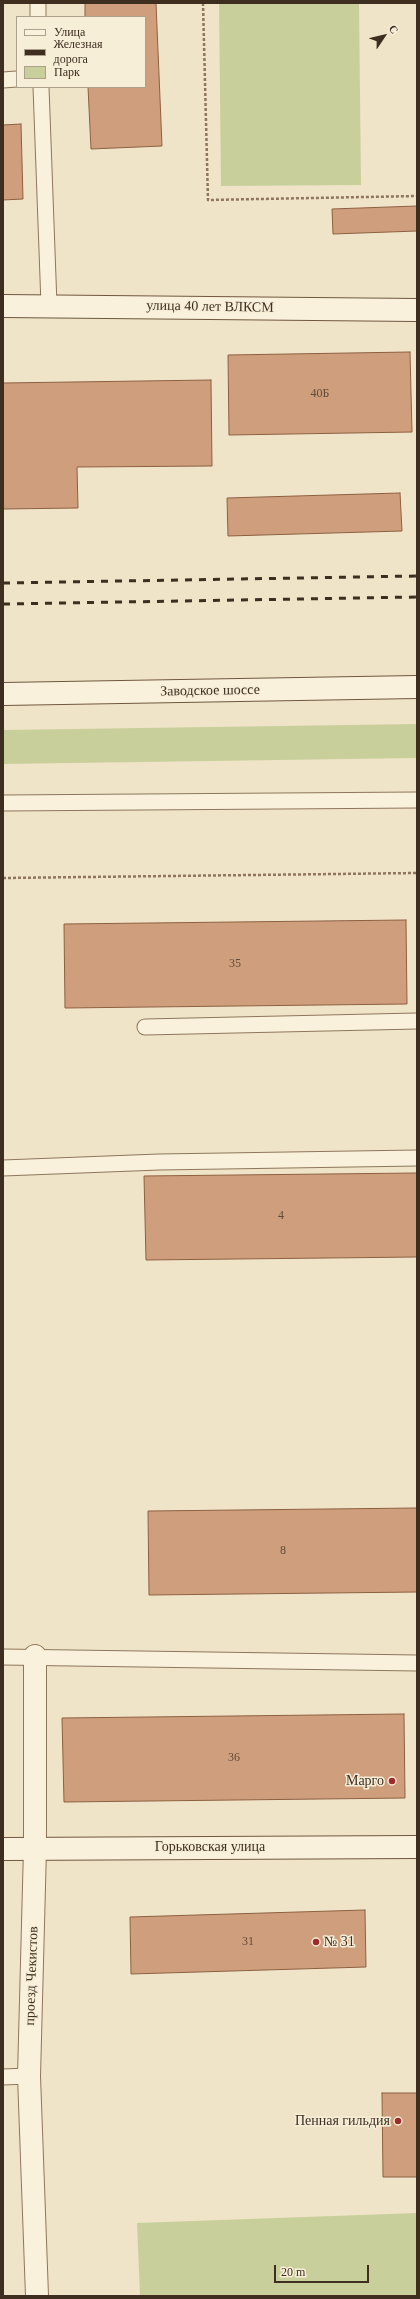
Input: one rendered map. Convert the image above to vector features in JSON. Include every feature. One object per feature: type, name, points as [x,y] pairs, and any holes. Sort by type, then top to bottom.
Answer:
[{"type":"street","name":"улица 40 лет ВЛКСМ","points":[[3,306],[49,305],[417,310]]},
{"type":"street","name":"Заводское шоссе","points":[[3,694],[417,687]]},
{"type":"street","name":"проезд Чекистов","points":[[35,1656],[35,1848],[29,2076],[36,2296]]},
{"type":"street","name":"Горьковская улица","points":[[3,1849],[417,1847]]},
{"type":"lane","points":[[38,3],[38,16]]},
{"type":"lane","points":[[3,80],[16,79]]},
{"type":"lane","points":[[41,88],[49,305]]},
{"type":"lane","points":[[3,803],[417,800]]},
{"type":"lane","points":[[145,1027],[417,1021]]},
{"type":"lane","points":[[3,1168],[167,1162],[417,1158]]},
{"type":"lane","points":[[3,1657],[35,1656],[417,1663]]},
{"type":"lane","points":[[3,2077],[29,2076]]},
{"type":"path","points":[[203,3],[208,200],[417,196]]},
{"type":"path","points":[[3,878],[417,873]]},
{"type":"green space","points":[[219,3],[359,3],[361,185],[221,186]]},
{"type":"green space","points":[[417,724],[417,758],[3,764],[3,730]]},
{"type":"green space","points":[[417,2213],[417,2296],[140,2296],[137,2223]]},
{"type":"building","points":[[85,3],[156,3],[162,146],[91,149],[88,88],[146,88],[146,16],[85,16]]},
{"type":"building","points":[[21,124],[23,199],[3,200],[3,125]]},
{"type":"building","points":[[417,206],[417,231],[333,234],[332,209]]},
{"type":"building","points":[[410,352],[412,432],[229,435],[228,355]]},
{"type":"building","points":[[211,380],[212,466],[77,467],[78,508],[3,509],[3,383]]},
{"type":"building","points":[[400,493],[402,531],[228,536],[227,498]]},
{"type":"building","points":[[406,920],[407,1004],[65,1008],[64,924]]},
{"type":"building","points":[[417,1173],[417,1257],[146,1260],[144,1176]]},
{"type":"building","points":[[417,1508],[417,1592],[149,1595],[148,1511]]},
{"type":"building","points":[[404,1714],[405,1798],[64,1802],[62,1718]]},
{"type":"building","points":[[365,1910],[366,1967],[131,1974],[130,1917]]},
{"type":"building","points":[[382,2093],[417,2093],[417,2177],[383,2177]]},
{"type":"railway","points":[[3,583],[417,576]]},
{"type":"railway","points":[[3,604],[417,597]]},
{"type":"place","name":"Марго","points":[[392,1781]]},
{"type":"place","name":"№ 31","points":[[316,1942]]},
{"type":"place","name":"Пенная гильдия","points":[[398,2121]]}]
